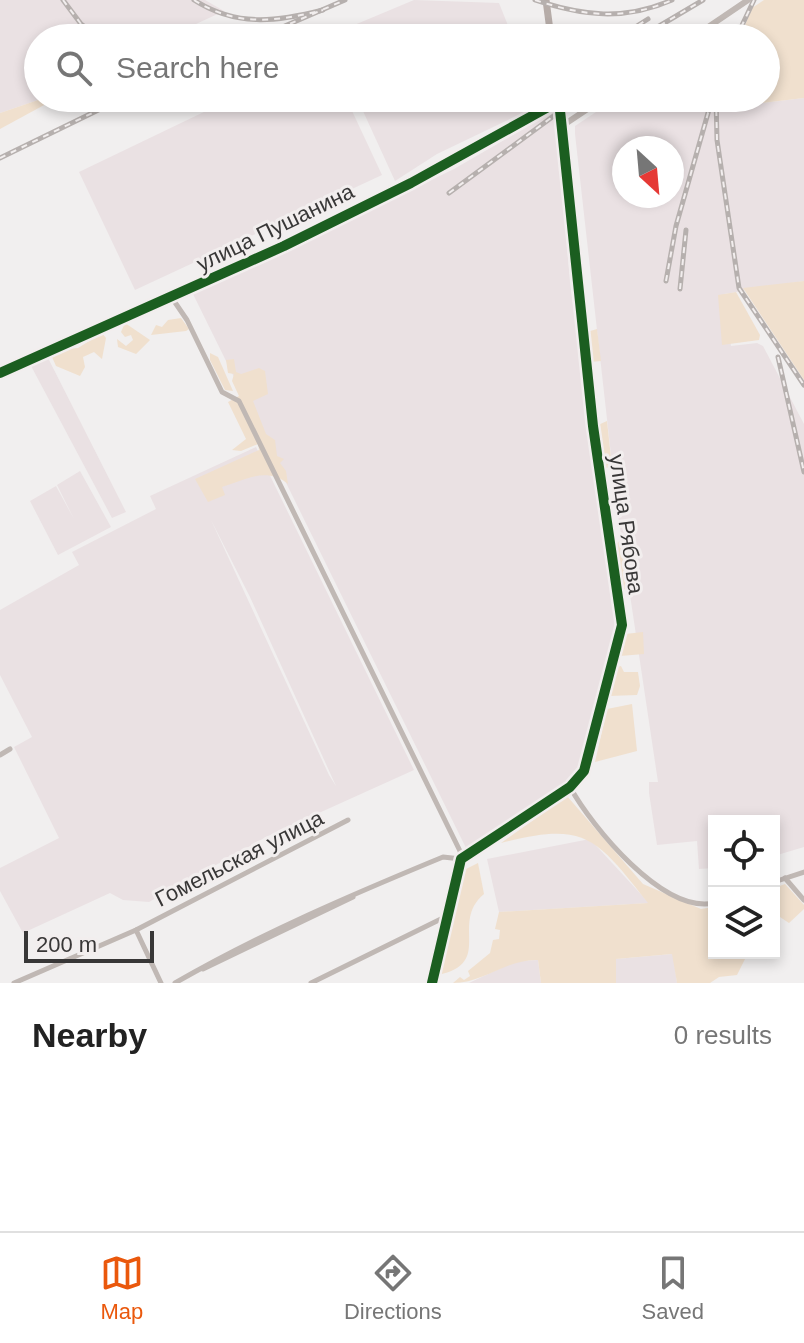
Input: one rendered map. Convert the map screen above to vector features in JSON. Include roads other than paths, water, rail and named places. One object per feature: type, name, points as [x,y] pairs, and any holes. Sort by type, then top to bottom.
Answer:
[{"type":"main road","points":[[546,0],[549,24]]},
{"type":"street","points":[[713,24],[748,0]]},
{"type":"street","name":"улица Пушанина","points":[[0,373],[172,298],[411,183],[538,112]]},
{"type":"street","name":"улица Рябова","points":[[461,859],[570,787],[584,771],[622,625],[593,426],[560,112]]},
{"type":"street","points":[[562,126],[583,112]]},
{"type":"street","points":[[172,298],[187,320],[222,392],[239,401],[460,851],[461,859],[432,983]]},
{"type":"street","points":[[0,755],[10,749]]},
{"type":"street","points":[[570,787],[583,810],[647,882],[677,895],[708,902]]},
{"type":"street","name":"Гомельская улица","points":[[14,983],[136,930],[348,820]]},
{"type":"street","points":[[175,983],[371,887],[443,857],[461,859]]},
{"type":"street","points":[[780,880],[804,872]]},
{"type":"street","points":[[785,878],[804,900]]},
{"type":"street","points":[[311,983],[445,917]]},
{"type":"street","points":[[136,930],[161,983]]},
{"type":"railway","points":[[63,0],[81,24]]},
{"type":"railway","points":[[194,0],[225,15],[257,20],[323,10]]},
{"type":"railway","points":[[289,24],[345,0]]},
{"type":"railway","points":[[535,0],[570,10],[604,14],[637,11],[672,0]]},
{"type":"railway","points":[[663,24],[703,0]]},
{"type":"railway","points":[[743,24],[754,0]]},
{"type":"railway","points":[[640,24],[648,19]]},
{"type":"railway","points":[[0,158],[94,112]]},
{"type":"railway","points":[[449,193],[559,112]]},
{"type":"railway","points":[[666,281],[676,226],[708,112]]},
{"type":"railway","points":[[716,112],[717,140],[739,288],[804,385]]},
{"type":"railway","points":[[680,289],[686,230]]},
{"type":"railway","points":[[778,357],[804,472]]}]
